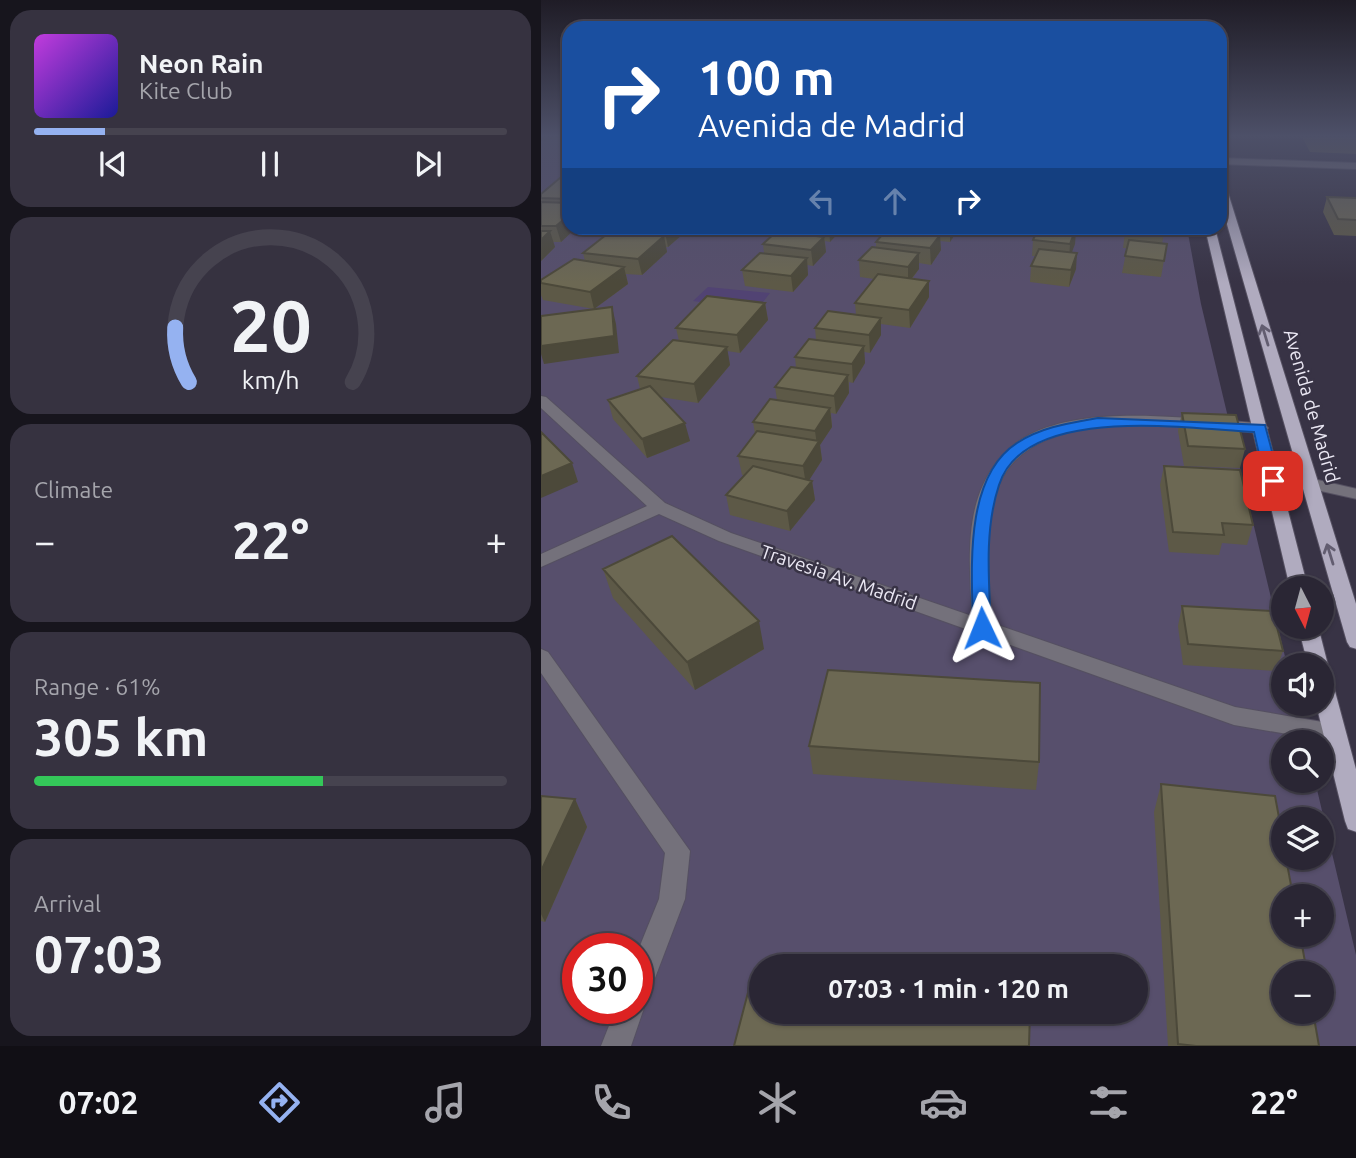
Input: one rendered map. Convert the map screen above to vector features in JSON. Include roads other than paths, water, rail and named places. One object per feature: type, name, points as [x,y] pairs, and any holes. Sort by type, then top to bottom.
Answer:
[{"type":"main road","name":"Avenida de Madrid","points":[[1227,207],[1356,642]]},
{"type":"main road","points":[[1212,235],[1296,576]]},
{"type":"main road","points":[[1334,733],[1356,821]]},
{"type":"street","name":"Travesia Av. Madrid","points":[[541,400],[659,507],[725,537],[1234,716],[1316,730]]},
{"type":"street","points":[[982,628],[980,565],[991,483],[1005,460],[1022,445],[1049,432],[1098,422],[1260,428]]},
{"type":"street","points":[[1309,483],[1356,494]]},
{"type":"street","points":[[541,561],[659,507]]},
{"type":"street","points":[[541,657],[678,851],[672,899],[653,948]]},
{"type":"street","points":[[616,1046],[624,1024]]}]
